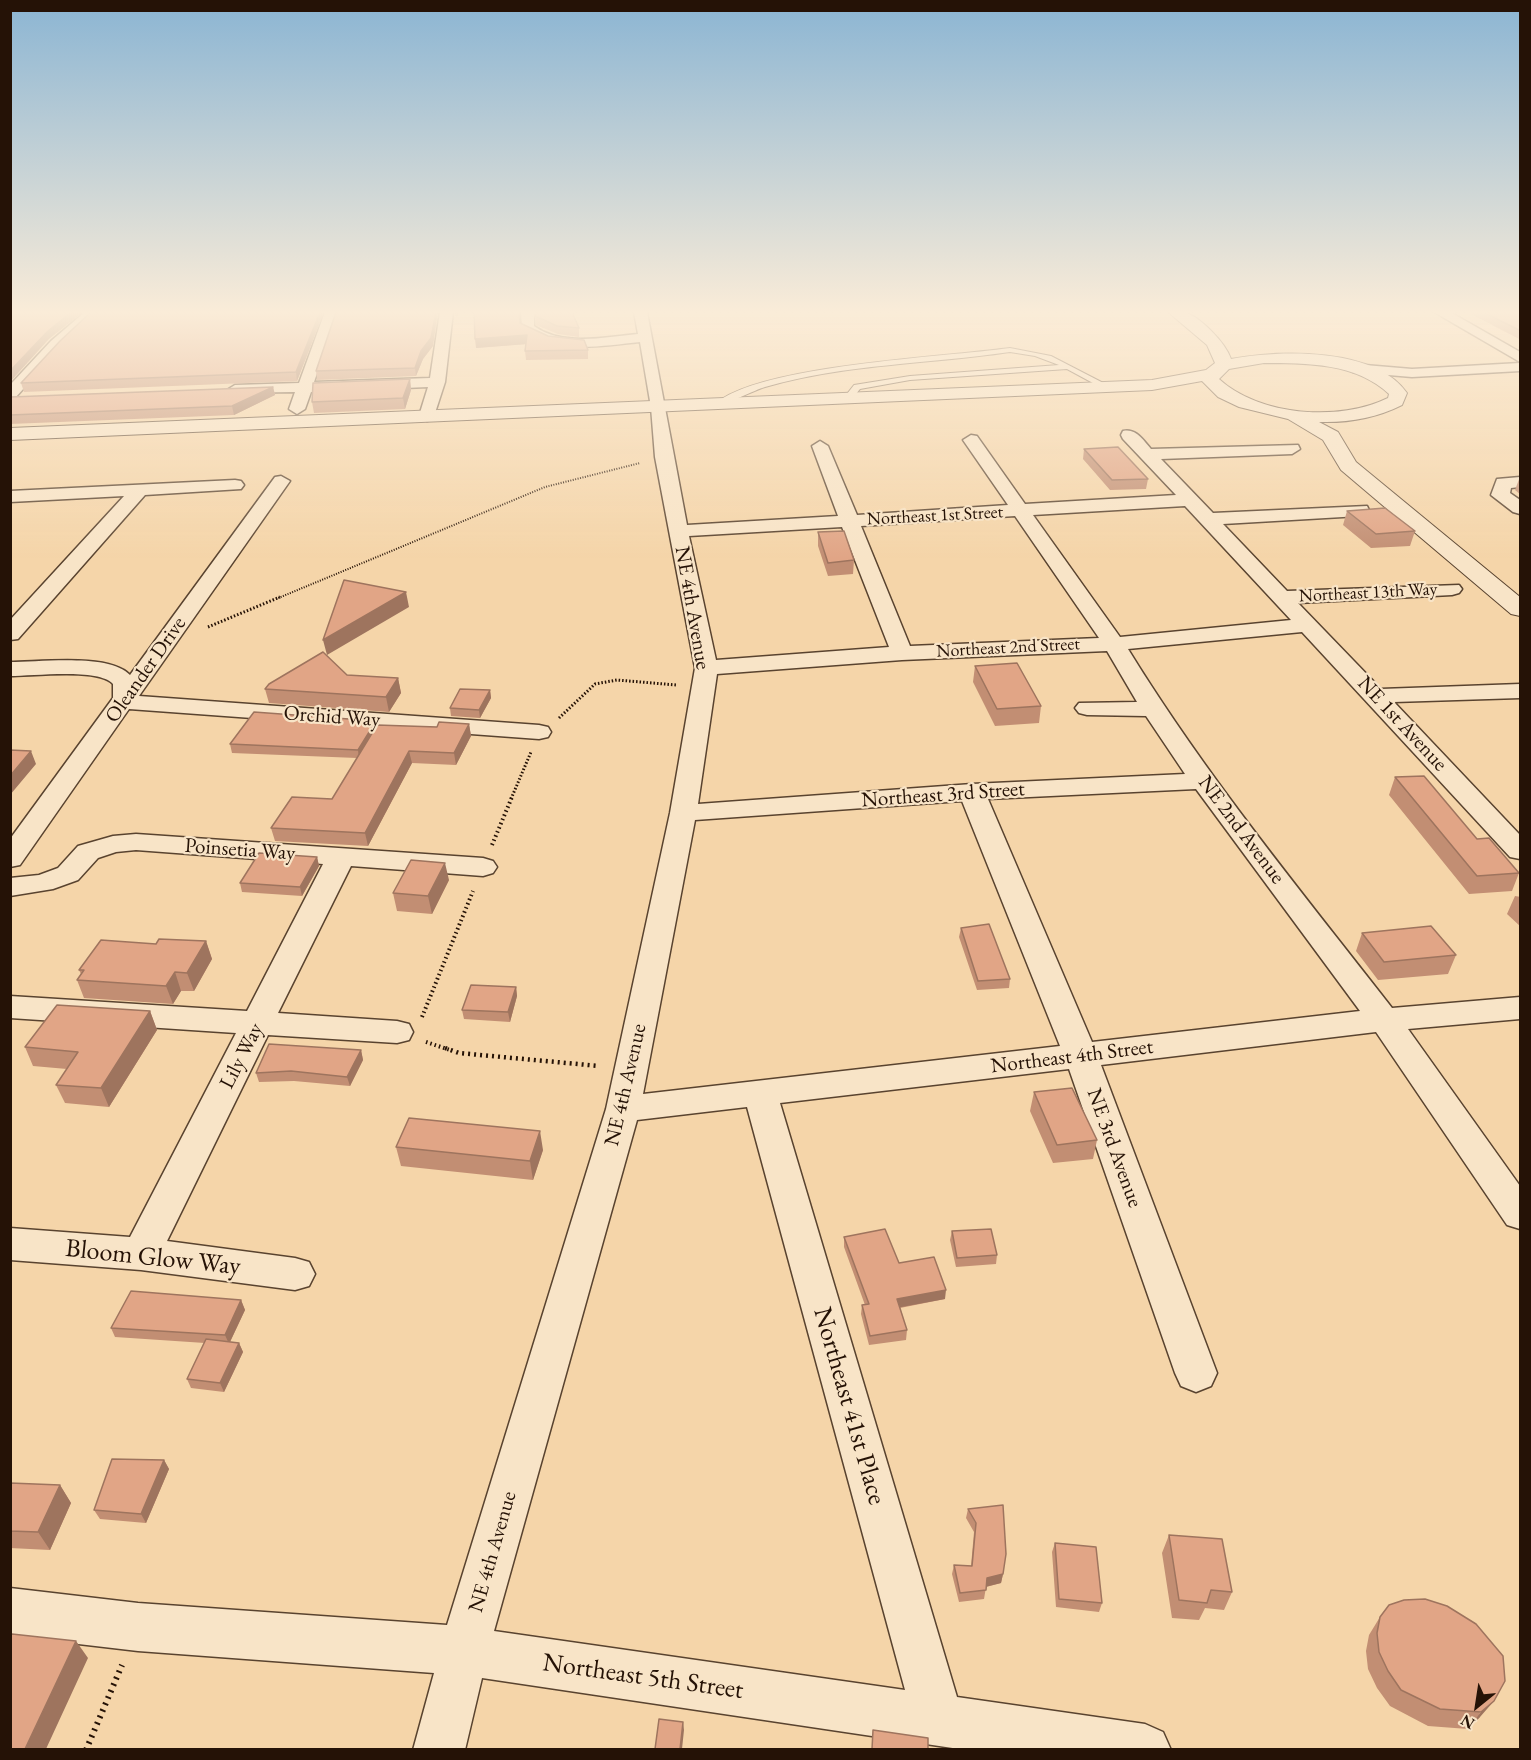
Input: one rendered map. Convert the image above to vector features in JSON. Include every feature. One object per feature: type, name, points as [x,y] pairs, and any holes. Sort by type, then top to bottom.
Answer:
[{"type":"street","points":[[297,409],[301,394]]},
{"type":"street","points":[[427,416],[433,394]]},
{"type":"street","name":"NE 4th Avenue","points":[[439,1749],[464,1651],[623,1109],[683,813],[705,678],[664,457],[657,394]]},
{"type":"street","points":[[10,434],[952,394]]},
{"type":"street","points":[[1224,394],[1250,405],[1284,412],[1349,416],[1387,408],[1396,401],[1398,394]]},
{"type":"street","points":[[10,397],[34,398]]},
{"type":"street","points":[[1284,412],[1331,436],[1348,466],[1521,609]]},
{"type":"street","points":[[1331,436],[1341,422],[1349,416]]},
{"type":"street","name":"NE 1st Avenue","points":[[1129,435],[1376,696],[1508,824],[1521,851]]},
{"type":"street","name":"NE 2nd Avenue","points":[[971,440],[1114,644],[1153,709],[1203,781],[1384,1020],[1521,1214]]},
{"type":"street","points":[[820,446],[902,653]]},
{"type":"street","points":[[1147,454],[1292,449]]},
{"type":"street","name":"Oleander Drive","points":[[10,859],[125,702],[162,646],[281,481]]},
{"type":"street","points":[[1521,482],[1503,483],[1500,495],[1521,507]]},
{"type":"street","points":[[10,514],[18,497],[235,485]]},
{"type":"street","points":[[10,634],[140,490]]},
{"type":"street","name":"Northeast 1st Street","points":[[679,531],[1190,500]]},
{"type":"street","points":[[1208,519],[1360,510]]},
{"type":"street","name":"Northeast 13th Way","points":[[1284,597],[1452,589]]},
{"type":"street","name":"Northeast 2nd Street","points":[[705,678],[902,653],[1114,644],[1310,625]]},
{"type":"street","points":[[10,669],[90,668],[115,672],[125,683],[125,702]]},
{"type":"street","points":[[1376,696],[1521,691]]},
{"type":"street","name":"Orchid Way","points":[[125,702],[539,732]]},
{"type":"street","points":[[1087,708],[1153,709]]},
{"type":"street","name":"Northeast 3rd Street","points":[[683,813],[972,792],[1203,781]]},
{"type":"street","name":"NE 3rd Avenue","points":[[972,792],[1080,1056],[1196,1372]]},
{"type":"street","name":"Poinsetia Way","points":[[10,887],[44,883],[68,874],[88,852],[124,843],[483,867]]},
{"type":"street","name":"Lily Way","points":[[141,1254],[341,857]]},
{"type":"street","points":[[10,1006],[259,1022],[406,1035]]},
{"type":"street","name":"Northeast 4th Street","points":[[623,1109],[1384,1020],[1521,1008]]},
{"type":"street","name":"Northeast 41st Place","points":[[760,1094],[938,1719]]},
{"type":"street","name":"Bloom Glow Way","points":[[10,1244],[141,1254],[295,1274]]},
{"type":"street","name":"Northeast 5th Street","points":[[10,1612],[138,1627],[464,1651],[1145,1749]]},
{"type":"lane","points":[[719,404],[735,394]]},
{"type":"lane","points":[[847,399],[851,394]]},
{"type":"path","points":[[162,646],[545,487],[664,457]]},
{"type":"path","points":[[632,1069],[459,1053],[406,1035],[483,867],[539,732],[559,718],[595,684],[617,680],[705,678]]},
{"type":"path","points":[[86,1749],[138,1627]]},
{"type":"building","points":[[85,394],[258,394],[232,406],[10,415],[10,397]]},
{"type":"building","points":[[312,394],[404,394],[403,398],[312,402]]},
{"type":"building","points":[[1118,447],[1148,479],[1112,480],[1084,449]]},
{"type":"building","points":[[1385,508],[1415,531],[1376,534],[1347,511]]},
{"type":"building","points":[[844,531],[854,560],[828,563],[818,532]]},
{"type":"building","points":[[344,580],[406,592],[323,640]]},
{"type":"building","points":[[323,652],[347,675],[398,678],[386,697],[265,689],[269,684]]},
{"type":"building","points":[[1017,663],[1041,706],[997,709],[975,666]]},
{"type":"building","points":[[460,689],[490,690],[479,710],[450,708]]},
{"type":"building","points":[[254,712],[376,721],[358,750],[230,744]]},
{"type":"building","points":[[439,722],[469,724],[454,753],[409,751],[365,833],[271,828],[292,797],[332,799],[377,725],[437,727]]},
{"type":"building","points":[[10,750],[31,751],[10,776]]},
{"type":"building","points":[[1424,776],[1477,839],[1489,838],[1519,873],[1477,876],[1395,777]]},
{"type":"building","points":[[259,853],[317,857],[300,887],[240,883]]},
{"type":"building","points":[[411,860],[445,863],[428,896],[393,893]]},
{"type":"building","points":[[989,924],[1010,979],[978,981],[961,928]]},
{"type":"building","points":[[1431,926],[1456,955],[1384,962],[1362,933]]},
{"type":"building","points":[[159,939],[206,941],[187,973],[175,972],[166,986],[77,980],[84,970],[79,970],[101,940],[156,944]]},
{"type":"building","points":[[471,985],[516,987],[508,1012],[462,1010]]},
{"type":"building","points":[[57,1005],[150,1011],[101,1088],[56,1085],[78,1052],[25,1047]]},
{"type":"building","points":[[269,1044],[361,1050],[347,1077],[291,1071],[256,1073]]},
{"type":"building","points":[[1072,1088],[1097,1140],[1057,1145],[1034,1092]]},
{"type":"building","points":[[409,1118],[540,1131],[530,1161],[396,1147]]},
{"type":"building","points":[[885,1229],[899,1263],[934,1257],[946,1290],[897,1299],[907,1330],[870,1336],[862,1305],[869,1304],[844,1237]]},
{"type":"building","points":[[991,1229],[997,1255],[957,1258],[952,1231]]},
{"type":"building","points":[[131,1291],[241,1300],[225,1335],[111,1328]]},
{"type":"building","points":[[206,1339],[239,1343],[220,1383],[187,1379]]},
{"type":"building","points":[[112,1459],[164,1460],[141,1514],[94,1510]]},
{"type":"building","points":[[10,1483],[60,1485],[38,1532],[10,1531]]},
{"type":"building","points":[[1003,1505],[1006,1554],[1003,1574],[987,1578],[986,1590],[960,1593],[954,1565],[972,1566],[976,1523],[968,1509]]},
{"type":"building","points":[[1169,1535],[1222,1539],[1232,1592],[1211,1590],[1207,1603],[1179,1600]]},
{"type":"building","points":[[1055,1543],[1096,1547],[1102,1603],[1059,1599]]},
{"type":"building","points":[[1425,1599],[1447,1606],[1476,1624],[1503,1656],[1505,1681],[1494,1701],[1481,1712],[1440,1709],[1401,1690],[1388,1671],[1379,1652],[1377,1633],[1380,1617],[1389,1605],[1404,1600]]},
{"type":"building","points":[[12,1634],[76,1641],[25,1749],[10,1749],[10,1636]]},
{"type":"building","points":[[659,1719],[683,1722],[680,1749],[655,1749]]},
{"type":"building","points":[[873,1730],[928,1738],[928,1749],[872,1749]]}]
